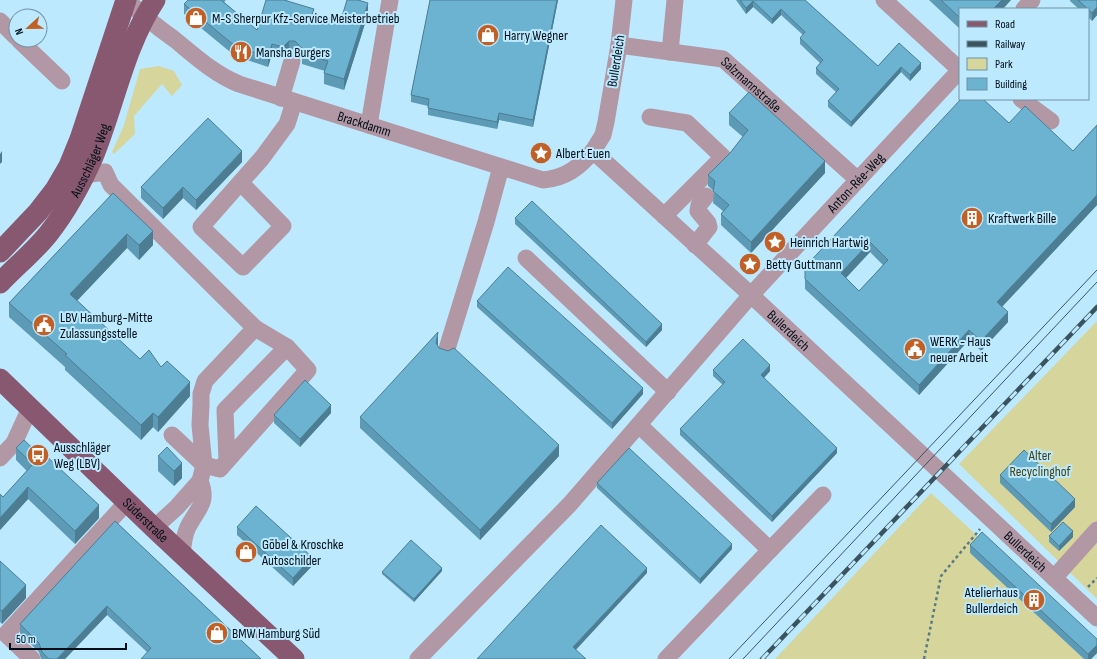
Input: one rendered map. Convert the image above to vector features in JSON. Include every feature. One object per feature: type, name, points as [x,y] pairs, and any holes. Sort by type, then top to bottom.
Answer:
[{"type":"main road","name":"Ausschläger Weg","points":[[0,252],[38,212],[55,190],[69,166],[80,139],[127,0]]},
{"type":"main road","name":"Ausschläger Weg","points":[[0,283],[48,234],[69,204],[93,157],[125,64],[145,18],[156,0]]},
{"type":"main road","name":"Süderstraße","points":[[0,379],[154,528],[294,659]]},
{"type":"street","name":"Brackdamm","points":[[127,0],[145,18],[223,78],[287,100],[542,180],[554,179],[572,171],[581,165],[593,151]]},
{"type":"street","points":[[369,125],[390,0]]},
{"type":"street","name":"Bullerdeich","points":[[624,0],[619,45],[603,135],[593,151],[751,295],[1097,618]]},
{"type":"street","points":[[670,52],[675,0]]},
{"type":"street","points":[[884,0],[959,69]]},
{"type":"street","points":[[1025,8],[1032,0]]},
{"type":"street","points":[[0,21],[8,29]]},
{"type":"street","name":"Salzmannstraße","points":[[619,45],[723,59],[858,180]]},
{"type":"street","points":[[27,48],[62,81]]},
{"type":"street","points":[[241,183],[283,226],[243,267],[201,227],[241,183],[287,124],[287,100],[292,61]]},
{"type":"street","name":"Anton-Rée-Weg","points":[[418,659],[570,504],[751,295],[959,71]]},
{"type":"street","points":[[1022,100],[1051,121]]},
{"type":"street","points":[[650,118],[687,123],[723,157],[664,216]]},
{"type":"street","points":[[446,352],[486,222],[500,167]]},
{"type":"street","points":[[84,175],[105,172],[112,185],[256,328],[287,347],[308,370],[220,469],[202,473],[177,507],[154,528]]},
{"type":"street","points":[[695,245],[709,227],[708,223],[698,211],[700,203],[706,196]]},
{"type":"street","points":[[526,258],[668,392]]},
{"type":"street","points":[[182,554],[188,527],[197,514],[203,501],[200,425],[201,394],[205,381],[256,328]]},
{"type":"street","points":[[227,460],[225,410],[287,347]]},
{"type":"street","points":[[0,458],[14,443],[30,408]]},
{"type":"street","points":[[639,425],[770,550]]},
{"type":"street","points":[[172,435],[202,473]]},
{"type":"street","points":[[666,659],[823,495]]},
{"type":"street","points":[[32,659],[6,634],[127,502]]},
{"type":"street","points":[[1054,578],[1097,530]]},
{"type":"path","points":[[924,659],[941,576],[989,518]]},
{"type":"green space","points":[[159,66],[174,71],[182,85],[172,96],[162,84],[134,116],[135,134],[114,154],[112,152],[124,125],[140,69]]},
{"type":"green space","name":"Alter Recyclinghof","points":[[1097,321],[1097,599],[959,464]]},
{"type":"green space","points":[[931,493],[982,540],[970,553],[1084,659],[775,659]]},
{"type":"building","points":[[188,0],[221,0],[257,30],[266,0],[284,0],[314,9],[312,15],[340,23],[347,0],[358,0],[368,3],[344,79],[324,73],[328,61],[302,53],[302,48],[295,41],[289,41],[283,47],[272,44],[268,57],[235,46],[184,4]]},
{"type":"building","name":"Harry Wegner","points":[[430,0],[557,0],[533,120],[499,113],[497,122],[428,108],[429,99],[411,95]]},
{"type":"building","points":[[740,0],[805,0],[878,66],[899,43],[921,63],[910,75],[901,67],[851,122],[828,101],[839,89],[816,68],[823,60],[800,38],[805,32],[781,9],[772,19],[753,1],[746,8]]},
{"type":"building","points":[[941,0],[1002,0],[994,8],[959,8],[959,17]]},
{"type":"building","points":[[1078,0],[1097,0],[1097,7],[1092,13],[1089,8],[1087,8]]},
{"type":"building","points":[[749,92],[825,161],[751,242],[721,214],[729,205],[713,191],[715,181],[708,175],[730,153],[748,130],[729,113]]},
{"type":"building","name":"Kraftwerk Bille","points":[[960,100],[984,100],[1009,123],[1025,106],[1073,151],[1097,125],[1097,195],[997,302],[1008,312],[981,341],[969,330],[919,385],[805,279],[805,267]],"holes":[[[870,242],[888,260],[859,291],[841,273]]]},
{"type":"building","points":[[208,118],[242,151],[196,200],[183,187],[163,208],[141,187]]},
{"type":"building","name":"LBV Hamburg-Mitte Zulassungsstelle","points":[[113,193],[153,231],[139,245],[127,234],[70,294],[140,359],[149,350],[161,367],[167,361],[190,382],[158,417],[153,413],[141,425],[65,355],[67,354],[9,303]]},
{"type":"building","points":[[532,201],[662,324],[646,342],[515,218]]},
{"type":"building","points":[[508,267],[643,388],[612,423],[477,301]]},
{"type":"building","points":[[438,332],[436,343],[439,348],[448,351],[454,348],[559,445],[480,530],[360,417]]},
{"type":"building","points":[[743,339],[770,365],[761,375],[837,448],[772,516],[680,429],[725,382],[713,370]]},
{"type":"building","points":[[305,380],[331,405],[300,439],[274,415]]},
{"type":"building","points":[[24,440],[41,456],[43,453],[99,505],[75,531],[28,487],[0,518],[0,494],[3,497],[33,464],[16,448]]},
{"type":"building","points":[[167,447],[182,463],[174,471],[158,456]]},
{"type":"building","points":[[629,448],[732,544],[700,579],[597,483]]},
{"type":"building","points":[[1024,450],[1075,499],[1051,524],[1000,475]]},
{"type":"building","points":[[256,506],[312,557],[293,578],[237,527]]},
{"type":"building","points":[[115,521],[261,659],[141,659],[151,648],[107,606],[57,659],[49,659],[42,652],[39,643],[20,624]]},
{"type":"building","points":[[1063,522],[1073,531],[1059,546],[1049,536]]},
{"type":"building","points":[[601,525],[647,568],[573,647],[586,659],[477,659]]},
{"type":"building","name":"Atelierhaus Bullerdeich","points":[[982,532],[1097,639],[1097,645],[1088,654],[970,545]]},
{"type":"building","points":[[411,540],[442,568],[414,599],[382,572]]},
{"type":"building","points":[[0,561],[26,585],[2,611],[0,610]]},
{"type":"tram line","points":[[729,659],[1097,270]]},
{"type":"tram line","points":[[743,659],[1097,282]]},
{"type":"railway","points":[[762,659],[1097,307]]},
{"type":"place","name":"M-S Sherpur Kfz-Service Meisterbetrieb","points":[[196,18]]},
{"type":"place","name":"Harry Wegner","points":[[488,35]]},
{"type":"place","name":"Mansha Burgers","points":[[241,52]]},
{"type":"place","name":"Albert Euen","points":[[541,153]]},
{"type":"place","name":"Kraftwerk Bille","points":[[972,218]]},
{"type":"place","name":"Heinrich Hartwig","points":[[775,242]]},
{"type":"place","name":"Betty Guttmann","points":[[750,264]]},
{"type":"place","name":"LBV Hamburg-Mitte Zulassungsstelle","points":[[44,325]]},
{"type":"place","name":"WERK - Haus neuer Arbeit","points":[[915,349]]},
{"type":"place","name":"Ausschläger Weg (LBV)","points":[[38,455]]},
{"type":"place","name":"Göbel & Kroschke Autoschilder","points":[[246,552]]},
{"type":"place","name":"Atelierhaus Bullerdeich","points":[[1034,600]]},
{"type":"place","name":"BMW Hamburg Süd","points":[[217,633]]}]
